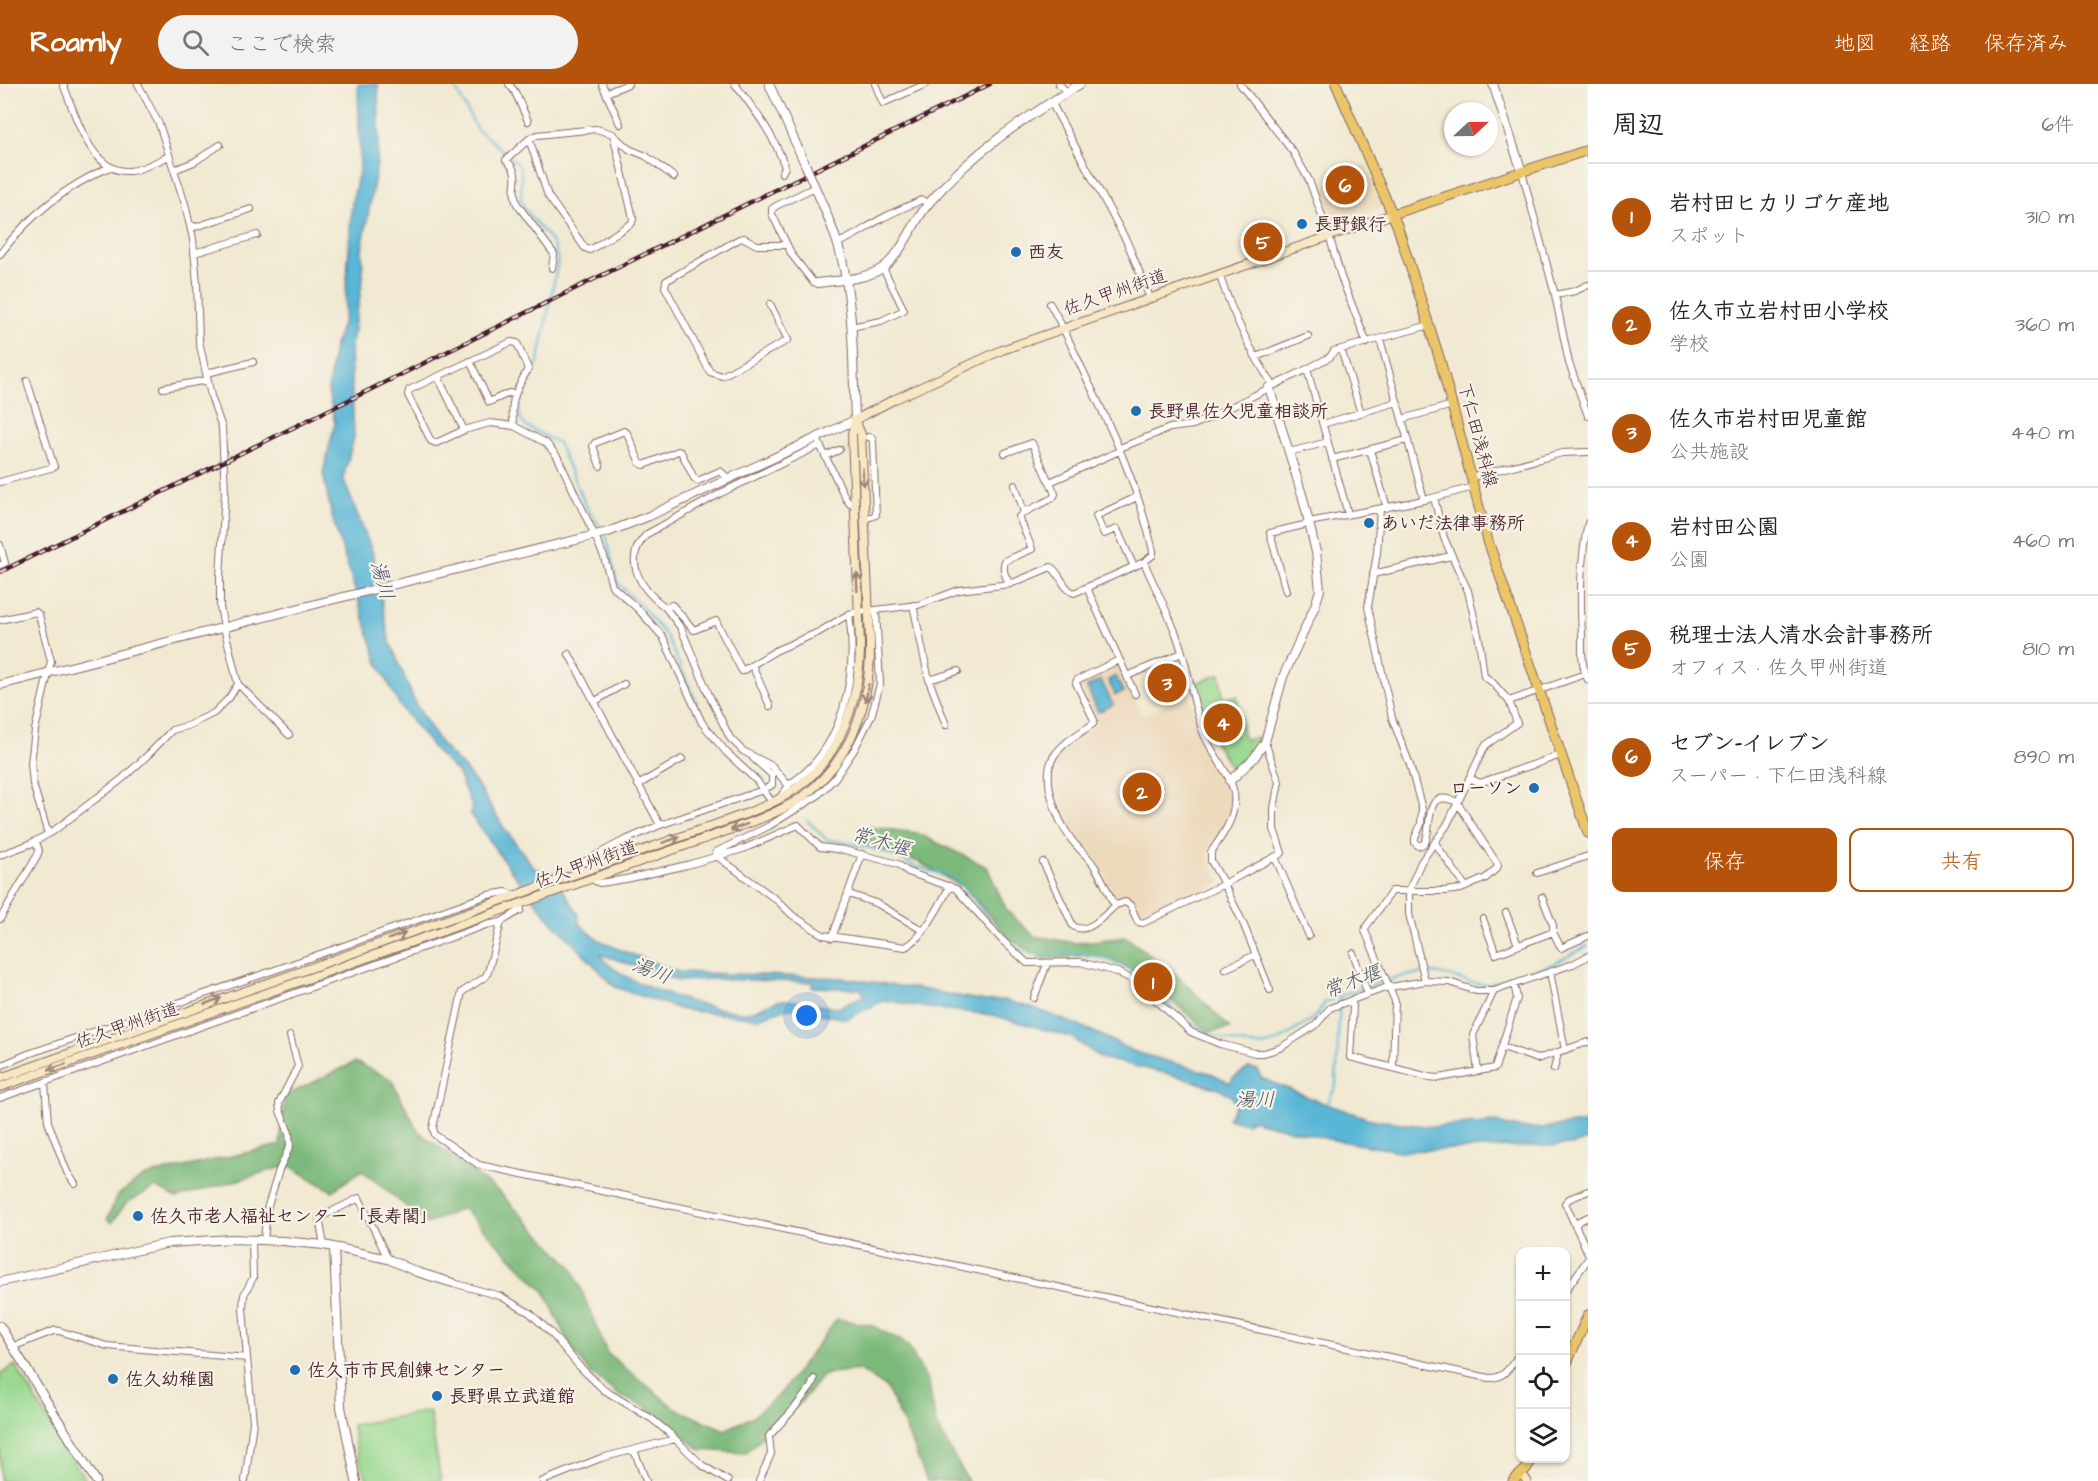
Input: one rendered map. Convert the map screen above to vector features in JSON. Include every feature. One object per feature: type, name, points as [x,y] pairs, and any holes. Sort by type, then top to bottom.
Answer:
[{"type":"main road","name":"下仁田浅科線","points":[[1336,84],[1392,214],[1430,325],[1488,541],[1588,833]]},
{"type":"main road","points":[[1392,214],[1588,150]]},
{"type":"main road","name":"佐久甲州街道","points":[[855,420],[982,358],[1064,327],[1392,214]]},
{"type":"main road","name":"佐久甲州街道","points":[[0,1078],[745,814],[800,786],[814,773],[831,751],[846,723],[859,678],[854,613],[855,505],[852,434],[855,420]]},
{"type":"main road","name":"佐久甲州街道","points":[[0,1087],[582,883],[793,806],[832,768],[848,745],[865,702],[870,676],[872,610],[861,434],[855,420]]},
{"type":"main road","points":[[1570,1356],[1588,1315]]},
{"type":"main road","points":[[1514,1481],[1524,1477],[1531,1463]]},
{"type":"street","points":[[63,84],[86,140],[100,159],[110,167],[128,171],[169,156]]},
{"type":"street","points":[[138,84],[159,124],[190,224],[199,340],[211,396],[222,428],[225,492],[220,598],[224,627],[238,684],[289,735]]},
{"type":"street","points":[[509,84],[528,121]]},
{"type":"street","points":[[602,84],[620,124]]},
{"type":"street","points":[[606,93],[628,84]]},
{"type":"street","points":[[578,873],[580,864],[621,842],[660,825],[772,785],[772,775],[736,746],[724,729],[681,628],[665,607],[647,592],[638,576],[636,551],[641,539],[661,525],[855,420],[851,327],[846,279],[837,243],[812,178],[769,84]]},
{"type":"street","points":[[875,84],[884,103],[926,84]]},
{"type":"street","points":[[904,84],[907,92]]},
{"type":"street","points":[[1059,84],[1067,92]]},
{"type":"street","points":[[815,187],[772,209],[772,214],[792,255],[813,282],[867,275],[883,268],[892,259],[929,203],[979,153],[1080,84]]},
{"type":"street","points":[[1240,84],[1297,159],[1309,180],[1341,277],[1367,342]]},
{"type":"street","points":[[1493,84],[1522,172],[1555,296],[1569,363],[1588,416]]},
{"type":"street","points":[[737,85],[759,113],[774,141],[785,167],[782,173]]},
{"type":"street","points":[[1052,102],[1127,242],[1150,298]]},
{"type":"street","points":[[552,268],[554,254],[515,199],[517,176],[513,166],[506,160],[529,139],[537,135],[596,129],[613,134],[629,149],[645,156],[674,177]]},
{"type":"street","points":[[529,139],[548,196],[585,248],[590,250],[632,223],[633,218],[613,134]]},
{"type":"street","points":[[174,170],[194,162],[220,145]]},
{"type":"street","points":[[0,254],[23,225],[69,188],[110,167]]},
{"type":"street","points":[[837,243],[849,239],[903,208],[922,201],[929,203]]},
{"type":"street","points":[[190,224],[195,227],[251,209]]},
{"type":"street","points":[[194,253],[257,235]]},
{"type":"street","points":[[770,304],[788,340],[722,376],[710,372],[665,287],[666,281],[740,239],[744,238],[757,245],[786,244]]},
{"type":"street","points":[[851,327],[881,321],[904,310],[883,268]]},
{"type":"street","points":[[1219,274],[1230,306],[1271,386],[1309,522],[1316,552],[1320,590],[1316,606],[1283,677],[1265,742],[1254,758],[1230,781]]},
{"type":"street","points":[[1555,296],[1588,285]]},
{"type":"street","points":[[665,607],[672,606],[694,630],[716,621],[742,671],[777,650],[819,632],[854,613],[913,605],[959,590],[1011,584],[1051,567],[1070,593],[1074,594],[1134,567],[1153,555],[1146,519],[1120,448],[1064,327],[1050,304]]},
{"type":"street","points":[[1050,482],[1117,452],[1120,448],[1170,428],[1193,425],[1307,369],[1341,349],[1430,325]]},
{"type":"street","points":[[1256,357],[1308,336]]},
{"type":"street","points":[[1380,339],[1424,500]]},
{"type":"street","points":[[514,426],[512,403],[514,394],[528,369],[517,343],[511,342],[470,361],[410,390],[408,395],[431,441],[436,443],[464,430],[490,423],[514,426],[546,444],[557,456],[597,536],[612,586],[638,609],[666,642],[702,723],[726,752],[774,799],[820,756],[835,731],[841,715],[851,662],[854,613]]},
{"type":"street","points":[[1341,349],[1361,413]]},
{"type":"street","points":[[470,361],[489,402],[509,393],[514,394]]},
{"type":"street","points":[[163,388],[253,362]]},
{"type":"street","points":[[1307,369],[1348,514]]},
{"type":"street","points":[[438,377],[464,430]]},
{"type":"street","points":[[0,482],[54,468],[27,381]]},
{"type":"street","points":[[1323,424],[1397,402]]},
{"type":"street","points":[[1402,420],[1453,405]]},
{"type":"street","points":[[600,466],[593,446],[595,443],[624,431],[640,463],[644,465],[678,451],[681,452],[694,478],[698,481],[720,471],[729,479]]},
{"type":"street","points":[[865,519],[876,515],[873,443],[872,438],[868,437]]},
{"type":"street","points":[[1332,459],[1407,440]]},
{"type":"street","points":[[818,442],[846,499],[850,504],[855,505]]},
{"type":"street","points":[[0,685],[351,595],[597,536],[818,442]]},
{"type":"street","points":[[1005,453],[1032,442],[1055,494],[1053,498],[1024,512],[1019,517],[1032,549],[1005,561],[1003,567],[1005,576],[1011,584]]},
{"type":"street","points":[[1289,452],[1328,442]]},
{"type":"street","points":[[825,456],[839,450]]},
{"type":"street","points":[[1370,450],[1384,508],[1368,607],[1392,718],[1410,765],[1422,809],[1421,824],[1415,838],[1416,845],[1425,843],[1431,807],[1437,800],[1447,798],[1457,802],[1498,865],[1486,878],[1466,887],[1445,891],[1392,891],[1365,931],[1395,1001],[1393,1067]]},
{"type":"street","points":[[1286,591],[1270,533],[1309,522],[1434,498],[1473,482],[1562,453],[1588,452]]},
{"type":"street","points":[[1015,485],[1024,512]]},
{"type":"street","points":[[1134,567],[1117,529],[1104,534],[1096,516],[1137,496]]},
{"type":"street","points":[[1424,976],[1409,914],[1409,890],[1421,862],[1447,825],[1486,745],[1518,723],[1509,701],[1484,676],[1479,639],[1468,591],[1451,556],[1434,498]]},
{"type":"street","points":[[1509,701],[1587,677],[1583,661],[1580,568],[1588,523]]},
{"type":"street","points":[[0,545],[5,563],[0,565]]},
{"type":"street","points":[[1373,574],[1451,556]]},
{"type":"street","points":[[1144,562],[1176,634],[1203,731],[1210,748],[1230,781],[1234,794],[1233,813],[1227,828],[1210,852],[1210,856],[1243,923],[1270,990]]},
{"type":"street","points":[[1087,588],[1135,694]]},
{"type":"street","points":[[913,605],[929,680],[946,725]]},
{"type":"street","points":[[0,620],[36,612],[39,615],[51,661],[34,730],[31,763],[33,784],[48,834]]},
{"type":"street","points":[[1127,676],[1182,653]]},
{"type":"street","points":[[569,654],[660,825]]},
{"type":"street","points":[[1116,905],[1094,865],[1064,828],[1050,792],[1048,779],[1051,761],[1055,754],[1093,724],[1094,720],[1076,683],[1077,680],[1119,660]]},
{"type":"street","points":[[752,665],[770,706]]},
{"type":"street","points":[[929,680],[958,671]]},
{"type":"street","points":[[0,855],[48,834],[116,784],[172,730],[187,726],[214,713],[229,698],[238,684]]},
{"type":"street","points":[[594,702],[624,684]]},
{"type":"street","points":[[1043,862],[1073,926],[1082,930],[1116,905],[1125,902],[1130,905],[1138,922],[1143,923],[1275,857],[1282,850],[1274,829],[1274,808],[1279,782],[1265,742]]},
{"type":"street","points":[[1469,778],[1480,783],[1561,755]]},
{"type":"street","points":[[753,758],[772,766],[788,784]]},
{"type":"street","points":[[638,784],[682,759]]},
{"type":"street","points":[[793,806],[769,826],[716,852],[715,855],[792,915],[823,936],[905,947],[922,930],[950,886]]},
{"type":"street","points":[[789,816],[820,847],[862,854],[898,864],[909,872],[950,886],[961,893],[1027,963],[1080,962],[1117,972],[1135,981],[1191,1032],[1220,1044],[1255,1053],[1270,1052],[1316,1025],[1330,1008],[1351,1000],[1366,990],[1388,983],[1424,976],[1476,992],[1494,991],[1573,964],[1588,956]]},
{"type":"street","points":[[594,878],[600,883],[626,879],[718,856],[743,849],[798,825]]},
{"type":"street","points":[[0,919],[37,856],[39,851],[36,841]]},
{"type":"street","points":[[1435,843],[1466,887]]},
{"type":"street","points":[[832,938],[862,854]]},
{"type":"street","points":[[1537,873],[1588,856]]},
{"type":"street","points":[[1275,857],[1309,936]]},
{"type":"street","points":[[0,1066],[28,1054],[488,895],[506,892],[517,894]]},
{"type":"street","points":[[849,894],[878,904],[922,930]]},
{"type":"street","points":[[1542,897],[1552,925],[1552,932],[1561,948],[1588,936]]},
{"type":"street","points":[[0,1098],[312,986],[486,925],[501,922],[521,910],[524,903]]},
{"type":"street","points":[[1506,913],[1518,945]]},
{"type":"street","points":[[1483,919],[1496,954],[1552,932]]},
{"type":"street","points":[[501,922],[488,972],[485,977],[466,988],[461,996],[434,1128],[435,1135],[479,1165],[1489,1378],[1503,1375],[1519,1355]]},
{"type":"street","points":[[1353,953],[1366,990]]},
{"type":"street","points":[[1225,969],[1255,955]]},
{"type":"street","points":[[1034,998],[1047,964]]},
{"type":"street","points":[[1550,972],[1561,1052],[1554,1069]]},
{"type":"street","points":[[1351,1000],[1353,1006],[1350,1057],[1439,1078],[1495,1068],[1517,998],[1514,984]]},
{"type":"street","points":[[1478,1071],[1473,1035],[1494,991]]},
{"type":"street","points":[[264,1240],[267,1209],[279,1170],[290,1146],[289,1133],[279,1103],[298,1066],[290,1036]]},
{"type":"street","points":[[1503,1047],[1537,1059],[1588,1042]]},
{"type":"street","points":[[45,1083],[48,1122],[67,1172],[75,1184]]},
{"type":"street","points":[[1588,1191],[1566,1200],[1565,1203],[1588,1253]]},
{"type":"street","points":[[324,1245],[319,1218],[359,1198],[388,1259]]},
{"type":"street","points":[[1575,1226],[1579,1221],[1588,1217]]},
{"type":"street","points":[[0,1282],[169,1243],[232,1239],[324,1245],[388,1259],[417,1272],[500,1296],[530,1313],[604,1390],[652,1419],[702,1465],[729,1481]]},
{"type":"street","points":[[245,1481],[253,1422],[243,1308],[244,1295],[253,1278],[252,1240]]},
{"type":"street","points":[[334,1248],[341,1407],[356,1481]]},
{"type":"street","points":[[1570,1284],[1588,1259]]},
{"type":"street","points":[[0,1326],[96,1481]]},
{"type":"street","points":[[12,1347],[56,1330],[107,1346],[247,1358]]},
{"type":"street","points":[[759,1481],[771,1454],[769,1436],[812,1387],[814,1379]]},
{"type":"street","points":[[543,1481],[601,1458],[675,1439]]},
{"type":"street","points":[[634,1449],[646,1481]]},
{"type":"shaded area","points":[[1367,165],[1383,206],[1329,224],[1316,191],[1341,179],[1340,175]]},
{"type":"shaded area","points":[[1119,663],[1142,715],[1190,694],[1204,751],[1225,779],[1231,795],[1230,813],[1225,828],[1208,854],[1221,883],[1147,918],[1131,901],[1115,896],[1102,868],[1065,823],[1052,790],[1051,768],[1055,757],[1066,745],[1097,723],[1079,684],[1080,681]]},
{"type":"green space","points":[[1220,674],[1223,698],[1237,696],[1244,740],[1265,736],[1250,757],[1233,772],[1209,732],[1194,684]]},
{"type":"green space","points":[[868,827],[917,833],[987,867],[1007,911],[1034,936],[1075,943],[1126,937],[1178,976],[1230,1028],[1209,1032],[1144,978],[1121,964],[1091,955],[1043,959],[1010,939],[966,889],[919,862],[863,843]]},
{"type":"green space","points":[[355,1062],[391,1079],[418,1131],[499,1192],[572,1267],[607,1353],[676,1409],[725,1430],[752,1417],[780,1394],[837,1319],[871,1325],[907,1344],[929,1384],[936,1425],[968,1481],[927,1481],[886,1387],[860,1370],[822,1376],[802,1401],[745,1453],[701,1450],[646,1407],[620,1396],[590,1373],[570,1346],[545,1292],[463,1208],[427,1224],[362,1170],[332,1191],[289,1165],[176,1198],[156,1187],[126,1203],[112,1223],[107,1219],[118,1195],[145,1176],[280,1145],[285,1096]]},
{"type":"green space","points":[[15,1365],[86,1481],[0,1481],[0,1375]]},
{"type":"green space","points":[[429,1411],[441,1481],[368,1481],[357,1454],[352,1425]]},
{"type":"water","name":"湯川","points":[[358,84],[378,84],[377,164],[362,250],[363,279],[350,351],[354,437],[343,478],[372,551],[389,639],[416,705],[442,746],[478,786],[504,828],[535,869],[551,871],[579,915],[579,923],[597,939],[679,972],[843,978],[985,1001],[1004,1000],[1036,1009],[1092,1031],[1135,1052],[1213,1074],[1230,1083],[1233,1078],[1249,1068],[1258,1070],[1261,1078],[1370,1119],[1432,1127],[1496,1122],[1518,1128],[1541,1128],[1588,1122],[1588,1140],[1572,1145],[1399,1151],[1328,1139],[1251,1120],[1246,1123],[1228,1118],[1235,1106],[1233,1098],[1222,1090],[1173,1075],[1101,1058],[1071,1037],[993,1015],[884,1000],[847,1019],[788,1008],[758,1018],[683,1010],[615,987],[550,919],[515,876],[470,814],[472,807],[457,772],[437,753],[400,706],[378,663],[332,517],[323,473],[335,423],[328,391],[334,347],[344,318],[352,202],[360,167]],"holes":[[[600,954],[679,981],[713,979],[813,982],[812,987],[861,989],[864,996],[842,1005],[841,1008],[781,1000],[756,1010],[731,1011],[689,1001],[644,985],[609,965]]]},
{"type":"water","points":[[1116,676],[1123,692],[1115,695],[1108,680]]},
{"type":"water","points":[[1101,680],[1113,705],[1098,712],[1087,687]]},
{"type":"waterway","points":[[453,84],[477,129],[518,164],[523,205],[555,248],[557,266],[539,359],[523,393],[519,410],[526,426],[558,443],[586,506],[603,531]]},
{"type":"waterway","points":[[606,536],[617,582],[667,637],[697,704]]},
{"type":"waterway","points":[[701,714],[725,745],[765,781]]},
{"type":"waterway","name":"常木堰","points":[[807,820],[827,840],[884,852],[914,866],[955,880],[1005,939],[1022,951],[1042,955],[1072,952],[1116,963],[1129,969],[1174,1011],[1194,1025],[1217,1037],[1244,1044],[1260,1046],[1277,1042],[1311,1020],[1325,1002],[1390,979],[1430,973],[1490,984],[1555,963],[1588,946]]},
{"type":"waterway","points":[[1326,1106],[1336,1086],[1340,997]]},
{"type":"tunnel","points":[[839,450],[855,443]]},
{"type":"tunnel","points":[[0,1070],[10,1094]]},
{"type":"railway","points":[[0,572],[990,84]]},
{"type":"place","name":"セブン-イレブン","points":[[1345,185]]},
{"type":"place","name":"長野銀行","points":[[1302,224]]},
{"type":"place","name":"税理士法人清水会計事務所","points":[[1263,242]]},
{"type":"place","name":"西友","points":[[1016,252]]},
{"type":"place","name":"長野県佐久児童相談所","points":[[1136,411]]},
{"type":"place","name":"あいだ法律事務所","points":[[1369,523]]},
{"type":"place","name":"佐久市岩村田児童館","points":[[1167,683]]},
{"type":"place","name":"岩村田公園","points":[[1223,723]]},
{"type":"place","name":"ローソン","points":[[1534,788]]},
{"type":"place","name":"佐久市立岩村田小学校","points":[[1142,792]]},
{"type":"place","name":"岩村田ヒカリゴケ産地","points":[[1153,982]]},
{"type":"place","name":"佐久市老人福祉センター「長寿閣」","points":[[138,1216]]},
{"type":"place","name":"佐久市市民創錬センター","points":[[295,1370]]},
{"type":"place","name":"佐久幼稚園","points":[[113,1379]]},
{"type":"place","name":"長野県立武道館","points":[[437,1396]]}]
